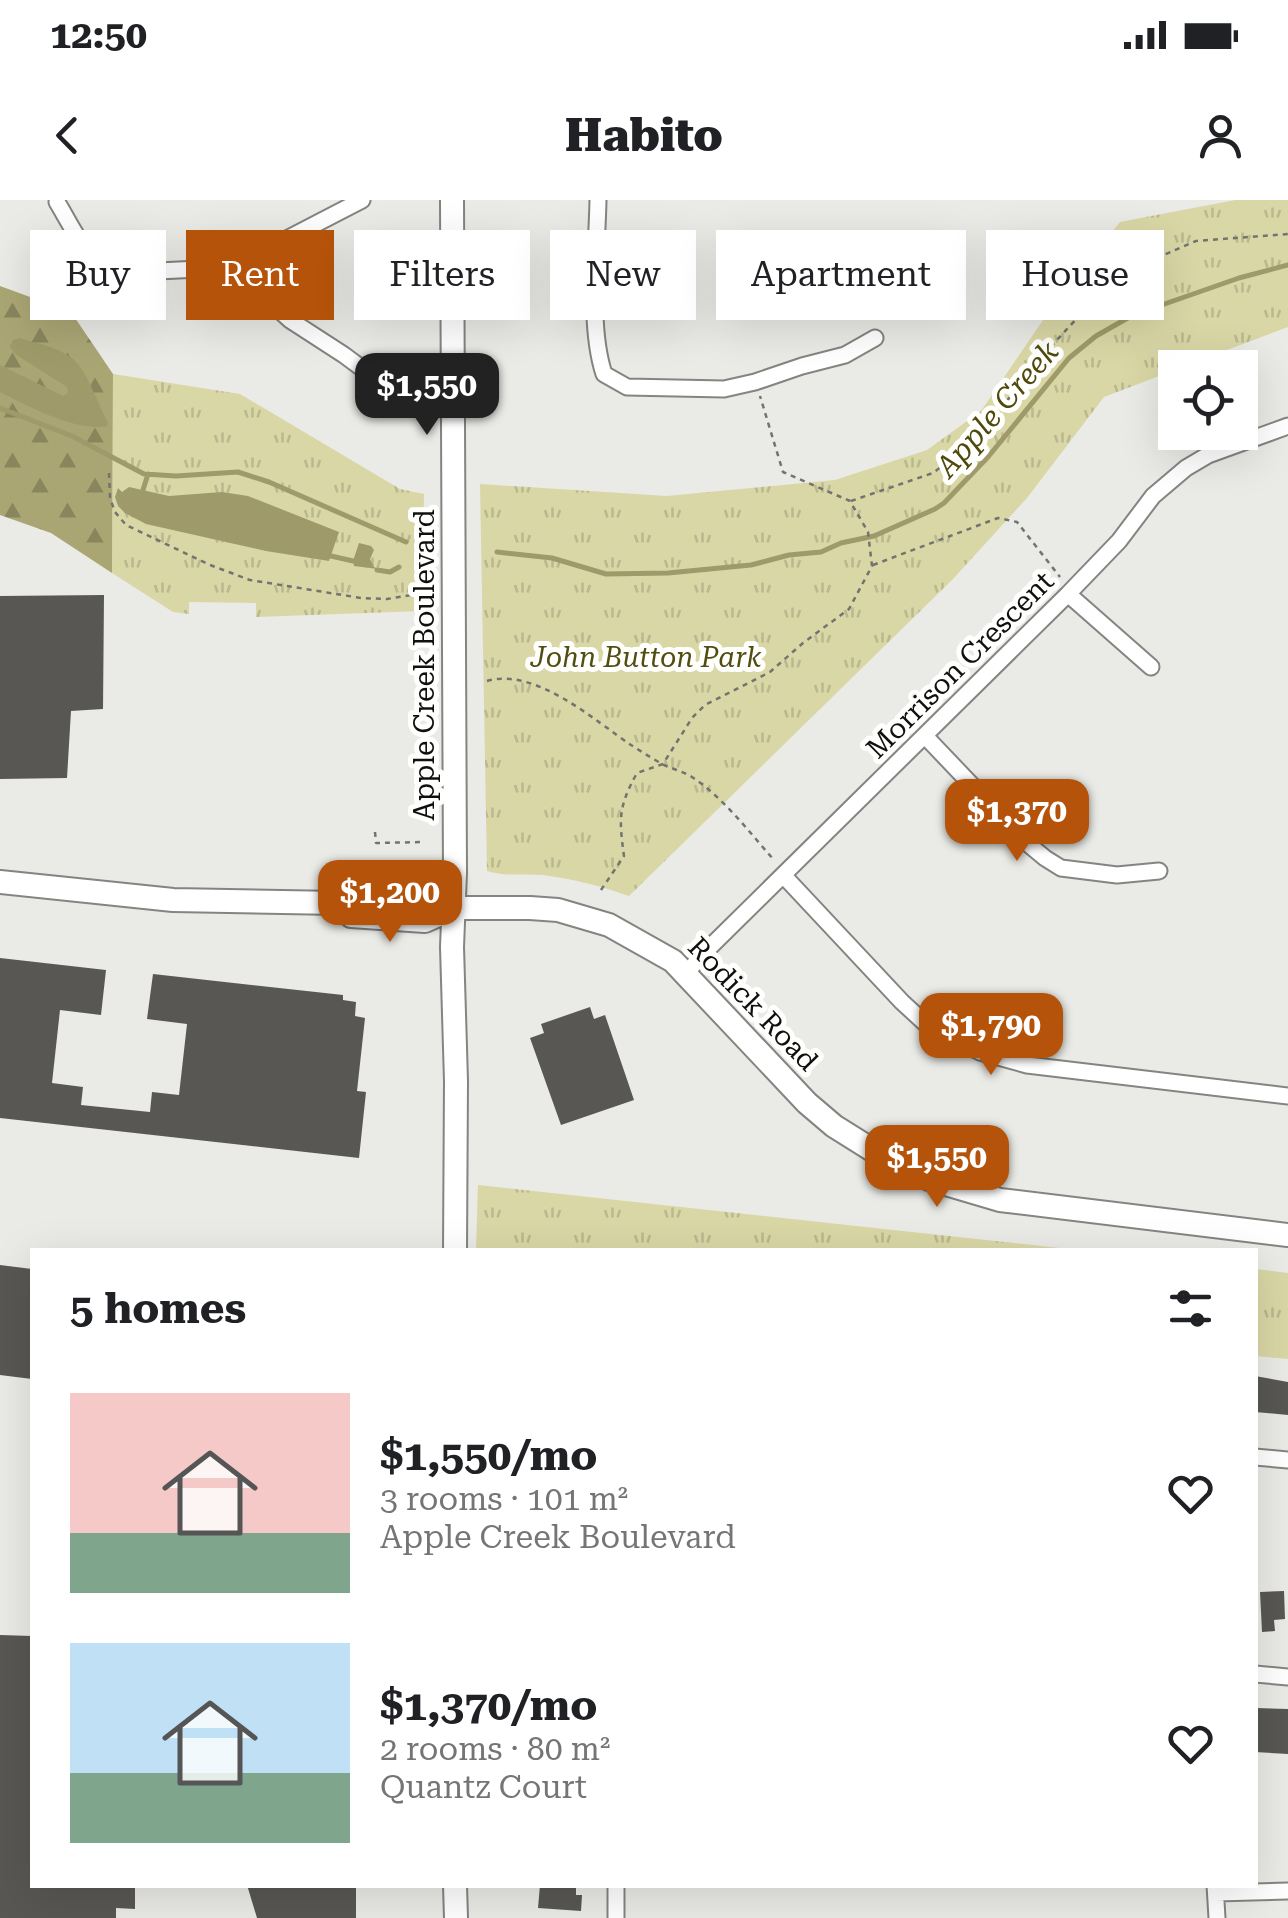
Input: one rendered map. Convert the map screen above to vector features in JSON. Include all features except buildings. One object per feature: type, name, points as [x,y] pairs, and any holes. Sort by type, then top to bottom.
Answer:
[{"type":"main road","name":"Apple Creek Boulevard","points":[[452,200],[455,1248]]},
{"type":"main road","name":"Rodick Road","points":[[0,882],[173,900],[338,902],[352,890],[424,892],[454,908],[558,910],[609,925],[673,961],[807,1103],[834,1126],[901,1168],[1000,1200],[1288,1235]]},
{"type":"main road","points":[[456,1888],[456,1918]]},
{"type":"street","points":[[304,230],[362,200]]},
{"type":"street","points":[[598,200],[598,355],[604,374],[627,387],[724,389],[845,356],[875,338]]},
{"type":"street","points":[[57,202],[89,254],[106,270],[117,274],[186,269]]},
{"type":"street","points":[[290,320],[387,387],[453,392]]},
{"type":"street","name":"Morrison Crescent","points":[[686,973],[1068,594],[1118,541],[1153,496],[1208,455],[1288,426]]},
{"type":"street","points":[[1068,594],[1150,667]]},
{"type":"street","points":[[925,736],[1044,858],[1061,868],[1116,875],[1159,872]]},
{"type":"street","points":[[783,875],[927,1025],[980,1052],[1027,1065],[1288,1096]]},
{"type":"street","points":[[1258,1457],[1288,1460]]},
{"type":"street","points":[[1258,1674],[1288,1677]]},
{"type":"street","points":[[616,1888],[616,1918]]},
{"type":"street","points":[[1216,1918],[1215,1889],[1288,1892]]},
{"type":"path","points":[[850,501],[933,473],[973,442],[1054,342],[1129,270],[1196,240],[1288,234]]},
{"type":"path","points":[[601,890],[624,856],[622,799],[637,774],[663,764],[704,705],[770,672],[848,609],[872,566],[868,532],[850,501],[784,472],[755,382]]},
{"type":"path","points":[[108,472],[110,498],[115,512],[126,524],[250,580],[387,599],[411,595],[430,583]]},
{"type":"path","points":[[872,566],[998,518],[1017,522],[1060,577]]},
{"type":"path","points":[[487,680],[499,677],[531,684],[577,706],[629,744],[692,777],[726,807],[774,860]]},
{"type":"path","points":[[376,832],[376,843],[425,842]]},
{"type":"green space","name":"John Button Park","points":[[1235,200],[1288,200],[1288,327],[1227,350],[1158,350],[1158,376],[1104,397],[1027,498],[952,580],[629,896],[543,875],[487,871],[480,484],[667,496],[835,480],[927,450],[981,411],[1043,320],[1164,320],[1164,230],[1114,230],[1120,222]]},
{"type":"green space","points":[[0,286],[30,297],[30,320],[76,320],[113,374],[112,573],[51,533],[0,515]]},
{"type":"green space","points":[[113,374],[240,394],[400,489],[424,494],[422,611],[256,617],[256,603],[189,602],[189,614],[173,612],[112,573]]},
{"type":"green space","points":[[478,1185],[1060,1248],[476,1248]]},
{"type":"green space","points":[[1258,1269],[1288,1273],[1288,1359],[1258,1356]]},
{"type":"shaded area","points":[[20,338],[48,346],[78,364],[107,426],[67,422],[0,392],[0,365],[63,396],[68,393],[67,387],[15,354],[10,346]]},
{"type":"shaded area","points":[[129,487],[169,496],[222,492],[248,496],[339,532],[329,561],[266,551],[146,524],[118,506],[118,488],[122,492]]},
{"type":"shaded area","points":[[359,543],[374,550],[370,559],[378,569],[354,566]]},
{"type":"waterway","name":"Apple Creek","points":[[497,552],[552,558],[606,574],[668,573],[751,565],[821,552],[874,536],[944,503],[988,457],[1069,358],[1096,336],[1133,315],[1288,265]]},
{"type":"waterway","name":"Apple Creek","points":[[0,408],[72,436],[144,474],[238,472],[406,542]]},
{"type":"waterway","name":"Apple Creek","points":[[143,490],[148,474]]},
{"type":"waterway","name":"Apple Creek","points":[[331,556],[353,561]]},
{"type":"waterway","name":"Apple Creek","points":[[377,570],[390,572],[399,567]]}]
